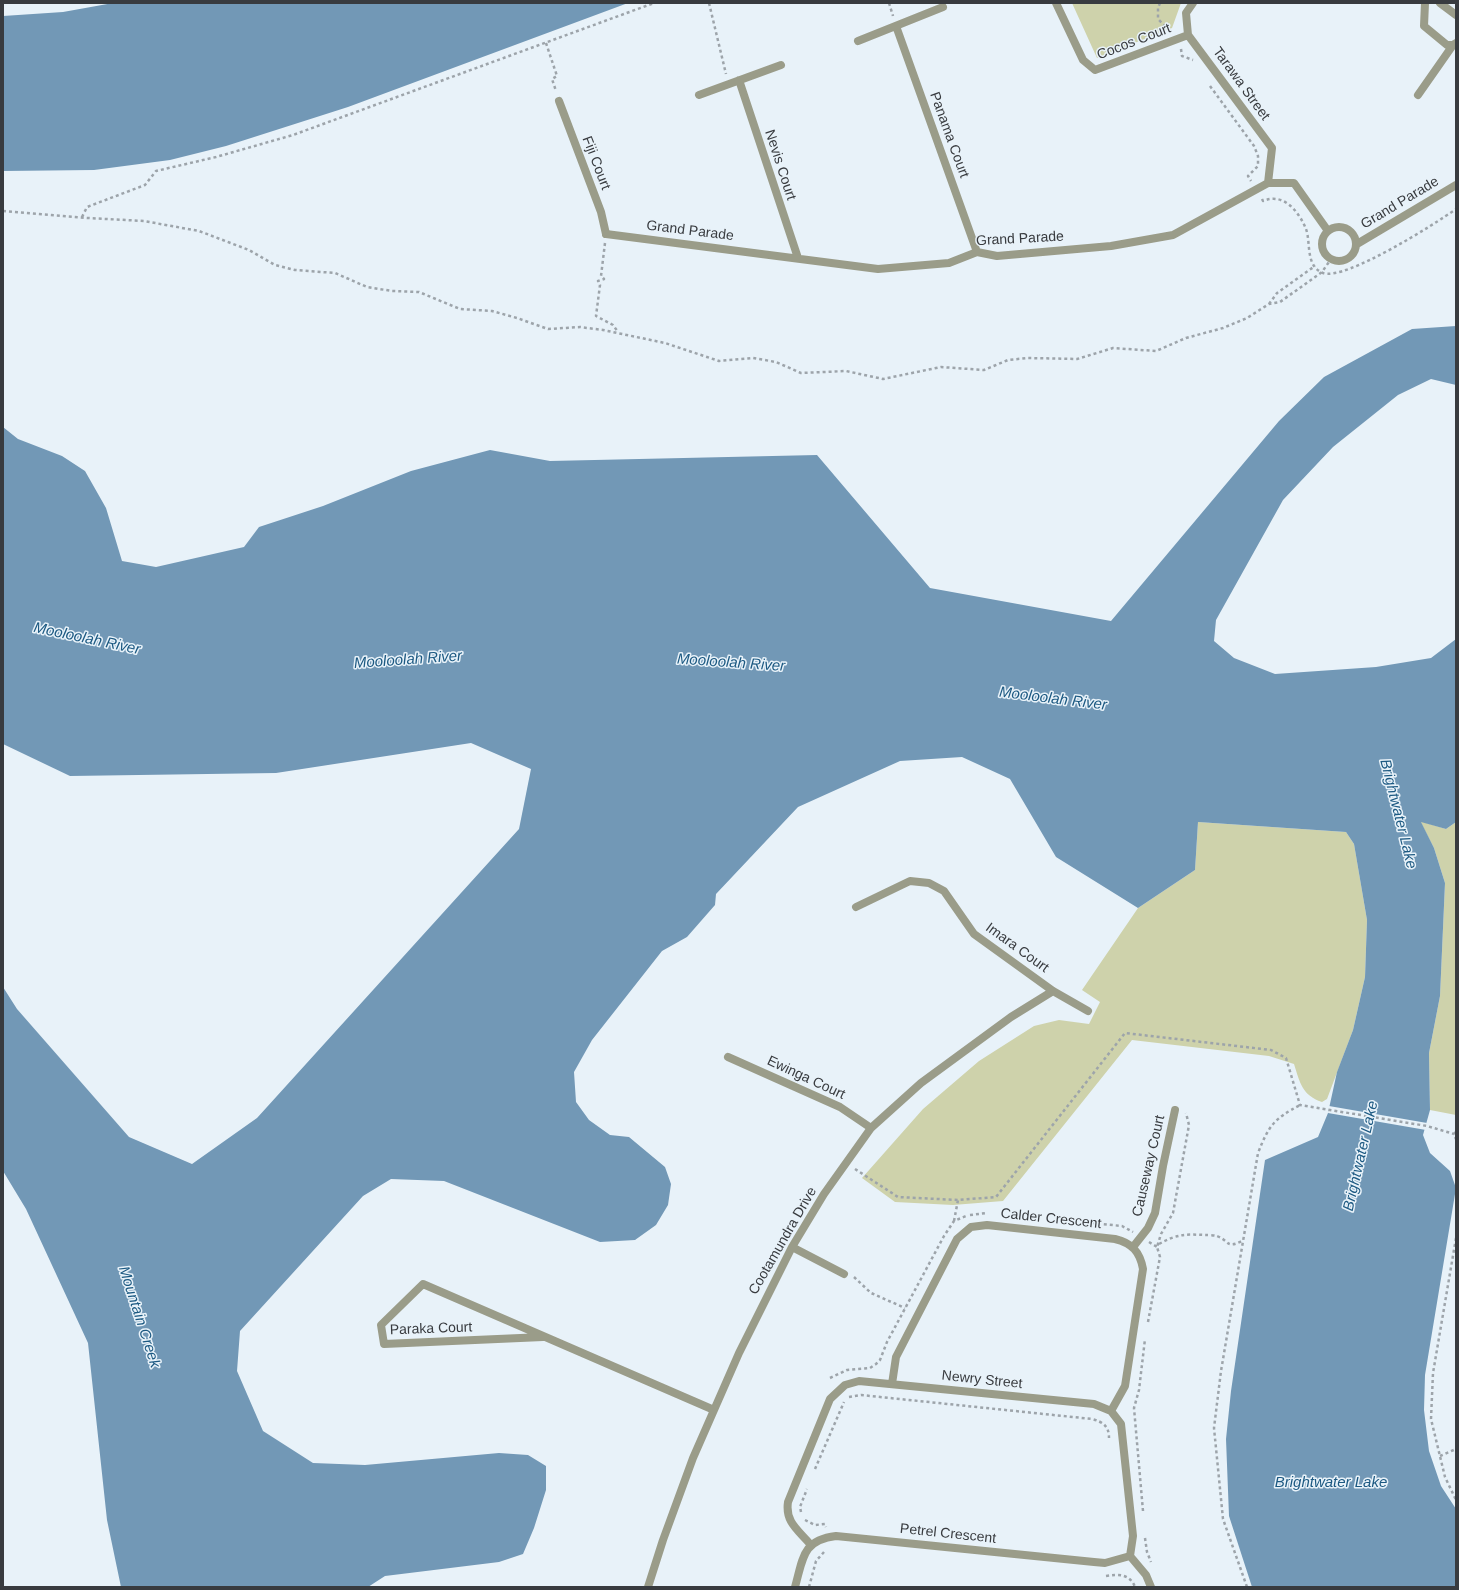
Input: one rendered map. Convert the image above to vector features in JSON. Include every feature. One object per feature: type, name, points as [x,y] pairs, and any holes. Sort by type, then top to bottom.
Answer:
[{"type":"street","name":"Cocos Court","points":[[1056,3],[1083,60],[1095,70],[1188,35]]},
{"type":"street","points":[[1188,35],[1186,13],[1193,3]]},
{"type":"street","points":[[1425,3],[1424,26],[1447,45],[1455,44]]},
{"type":"street","points":[[1440,3],[1456,15]]},
{"type":"street","points":[[858,41],[943,8]]},
{"type":"street","name":"Panama Court","points":[[896,26],[977,252]]},
{"type":"street","name":"Tarawa Street","points":[[1188,35],[1272,148],[1268,183]]},
{"type":"street","points":[[1418,95],[1455,44]]},
{"type":"street","points":[[699,95],[780,65]]},
{"type":"street","name":"Nevis Court","points":[[739,80],[798,258]]},
{"type":"street","name":"Fiji Court","points":[[559,101],[601,212],[606,234]]},
{"type":"street","name":"Grand Parade","points":[[606,234],[878,268],[949,263],[977,252],[997,256],[1111,246],[1173,235],[1268,183],[1294,183],[1328,231]]},
{"type":"street","name":"Grand Parade","points":[[1357,244],[1456,185]]},
{"type":"street","points":[[1337,227],[1347,228],[1354,234],[1357,244],[1356,250],[1350,258],[1342,261],[1330,259],[1323,251],[1322,245],[1324,236],[1328,231],[1337,227]]},
{"type":"street","name":"Imara Court","points":[[856,907],[910,881],[929,883],[944,891],[974,934],[1053,991],[1088,1011]]},
{"type":"street","name":"Cootamundra Drive","points":[[648,1587],[668,1526],[714,1410],[766,1296],[792,1247],[824,1194],[870,1128],[921,1083],[1012,1017],[1053,991]]},
{"type":"street","name":"Ewinga Court","points":[[728,1057],[840,1107],[870,1128]]},
{"type":"street","name":"Causeway Court","points":[[1133,1247],[1148,1228],[1155,1213],[1175,1110]]},
{"type":"street","name":"Calder Crescent","points":[[892,1384],[896,1356],[918,1312],[957,1239],[971,1227],[987,1225],[1115,1239],[1133,1247]]},
{"type":"street","points":[[792,1247],[844,1274]]},
{"type":"street","points":[[1133,1247],[1141,1257],[1143,1269],[1125,1386],[1111,1411],[1121,1424],[1133,1536],[1130,1556],[1146,1575],[1151,1587]]},
{"type":"street","name":"Paraka Court","points":[[543,1337],[384,1344],[381,1325],[422,1284],[714,1410]]},
{"type":"street","name":"Newry Street","points":[[810,1544],[790,1521],[787,1512],[788,1502],[830,1399],[845,1385],[859,1381],[892,1384],[1094,1404],[1111,1411]]},
{"type":"street","name":"Petrel Crescent","points":[[810,1544],[827,1537],[836,1536],[1100,1563],[1130,1556]]},
{"type":"street","points":[[795,1587],[803,1558],[810,1544]]},
{"type":"path","points":[[82,217],[86,207],[145,185],[156,171],[216,157],[293,135],[654,3]]},
{"type":"path","points":[[709,3],[729,84]]},
{"type":"path","points":[[1160,3],[1158,8],[1158,20],[1172,33],[1182,50],[1182,56],[1193,61],[1197,66]]},
{"type":"path","points":[[546,43],[557,76],[552,79],[559,101]]},
{"type":"path","points":[[1209,85],[1254,146],[1258,156],[1258,166],[1248,176],[1263,201],[1278,198],[1286,201],[1296,212],[1306,230],[1310,257],[1315,266],[1322,272],[1336,274],[1352,269],[1409,239],[1456,210]]},
{"type":"path","points":[[3,211],[144,221],[199,231],[249,250],[275,265],[295,270],[335,273],[373,288],[392,291],[419,292],[460,309],[492,311],[517,318],[548,330],[580,327],[665,343],[719,361],[753,358],[776,362],[801,373],[846,371],[883,380],[941,367],[984,370],[1008,360],[1028,358],[1077,359],[1113,348],[1156,351],[1186,338],[1223,328],[1247,318],[1269,304],[1277,293],[1315,266]]},
{"type":"path","points":[[606,234],[601,276],[604,279],[598,281],[600,285],[596,316],[613,325],[618,333]]},
{"type":"path","points":[[1269,304],[1280,302],[1322,272],[1330,259]]},
{"type":"path","points":[[846,1163],[898,1196],[958,1200],[996,1197],[1125,1033],[1271,1050],[1286,1058],[1300,1105]]},
{"type":"path","points":[[1247,1587],[1223,1519],[1214,1428],[1220,1371],[1242,1241],[1258,1153],[1265,1135],[1272,1122],[1300,1105],[1427,1126],[1455,1133],[1456,1139]]},
{"type":"path","points":[[1146,1330],[1160,1257],[1158,1246],[1161,1234],[1173,1213],[1189,1125],[1185,1111],[1175,1110]]},
{"type":"path","points":[[830,1378],[847,1370],[870,1368],[880,1360],[887,1342],[905,1308],[944,1236],[954,1221],[958,1200]]},
{"type":"path","points":[[954,1221],[973,1214],[990,1213]]},
{"type":"path","points":[[1059,1220],[1122,1226],[1158,1246]]},
{"type":"path","points":[[1158,1246],[1172,1237],[1183,1234],[1217,1236],[1228,1244],[1234,1245],[1242,1241]]},
{"type":"path","points":[[1456,1238],[1434,1373],[1431,1419],[1445,1477],[1456,1500]]},
{"type":"path","points":[[844,1274],[858,1279],[871,1293],[905,1308]]},
{"type":"path","points":[[1144,1518],[1134,1414],[1145,1337]]},
{"type":"path","points":[[812,1476],[841,1407],[850,1397],[861,1395],[1092,1418],[1101,1421],[1106,1426],[1109,1431],[1110,1438]]},
{"type":"path","points":[[1440,1456],[1456,1449]]},
{"type":"path","points":[[801,1513],[800,1507],[809,1483]]},
{"type":"path","points":[[804,1519],[815,1525],[825,1524],[829,1550],[824,1552],[816,1561],[808,1587]]},
{"type":"path","points":[[1145,1533],[1147,1552],[1154,1566]]},
{"type":"path","points":[[1106,1576],[1123,1575],[1129,1578],[1136,1587]]},
{"type":"green space","points":[[1072,3],[1181,3],[1172,28],[1097,58]]},
{"type":"green space","points":[[1420,821],[1446,829],[1456,822],[1456,1115],[1430,1110],[1429,1053],[1440,996],[1445,883],[1434,848]]},
{"type":"green space","points":[[1198,822],[1346,832],[1354,844],[1367,920],[1365,977],[1353,1030],[1327,1099],[1322,1102],[1310,1096],[1306,1092],[1300,1083],[1294,1064],[1269,1056],[1132,1040],[1003,1201],[953,1205],[895,1202],[862,1178],[923,1109],[979,1061],[1034,1026],[1059,1020],[1089,1024],[1100,1002],[1082,990],[1138,908],[1195,870]]},
{"type":"water","points":[[113,3],[628,3],[348,107],[226,146],[170,160],[94,170],[3,171],[3,16],[63,12]]},
{"type":"water","points":[[1456,326],[1456,385],[1431,379],[1398,395],[1333,447],[1283,500],[1216,620],[1214,641],[1234,658],[1275,674],[1376,667],[1431,658],[1456,639],[1456,822],[1446,829],[1421,822],[1434,848],[1445,883],[1440,996],[1429,1053],[1430,1110],[1423,1135],[1430,1153],[1450,1171],[1456,1188],[1425,1375],[1424,1410],[1429,1451],[1441,1486],[1456,1509],[1456,1587],[1252,1587],[1229,1516],[1226,1439],[1231,1391],[1265,1160],[1318,1137],[1328,1113],[1337,1072],[1353,1030],[1365,977],[1367,920],[1354,844],[1346,832],[1198,822],[1195,870],[1138,908],[1056,857],[1010,779],[962,757],[900,761],[798,807],[716,894],[715,905],[687,937],[662,951],[592,1040],[574,1072],[576,1102],[589,1120],[610,1135],[629,1137],[665,1167],[671,1184],[668,1205],[656,1225],[635,1240],[600,1242],[444,1181],[391,1179],[363,1196],[240,1331],[237,1371],[263,1431],[313,1463],[365,1465],[499,1453],[528,1455],[546,1466],[546,1490],[534,1528],[523,1554],[499,1562],[385,1576],[368,1587],[121,1587],[107,1520],[88,1343],[26,1209],[3,1171],[3,987],[17,1009],[129,1137],[192,1164],[257,1118],[519,829],[531,769],[471,743],[276,773],[70,776],[3,744],[3,427],[18,439],[62,456],[85,471],[106,508],[122,561],[156,567],[244,547],[259,527],[323,506],[411,471],[490,450],[550,461],[817,455],[930,588],[1111,621],[1279,421],[1324,377],[1412,329]]},
{"type":"pier","points":[[1329,1106],[1427,1123],[1426,1130],[1328,1113]]},
{"type":"water label","name":"Mooloolah River","points":[[87,639]]},
{"type":"water label","name":"Mooloolah River","points":[[408,660]]},
{"type":"water label","name":"Mooloolah River","points":[[731,663]]},
{"type":"water label","name":"Mooloolah River","points":[[1053,699]]},
{"type":"water label","name":"Brightwater Lake","points":[[1398,814]]},
{"type":"water label","name":"Brightwater Lake","points":[[1361,1156]]},
{"type":"water label","name":"Mountain Creek","points":[[139,1317]]},
{"type":"water label","name":"Brightwater Lake","points":[[1331,1483]]}]
